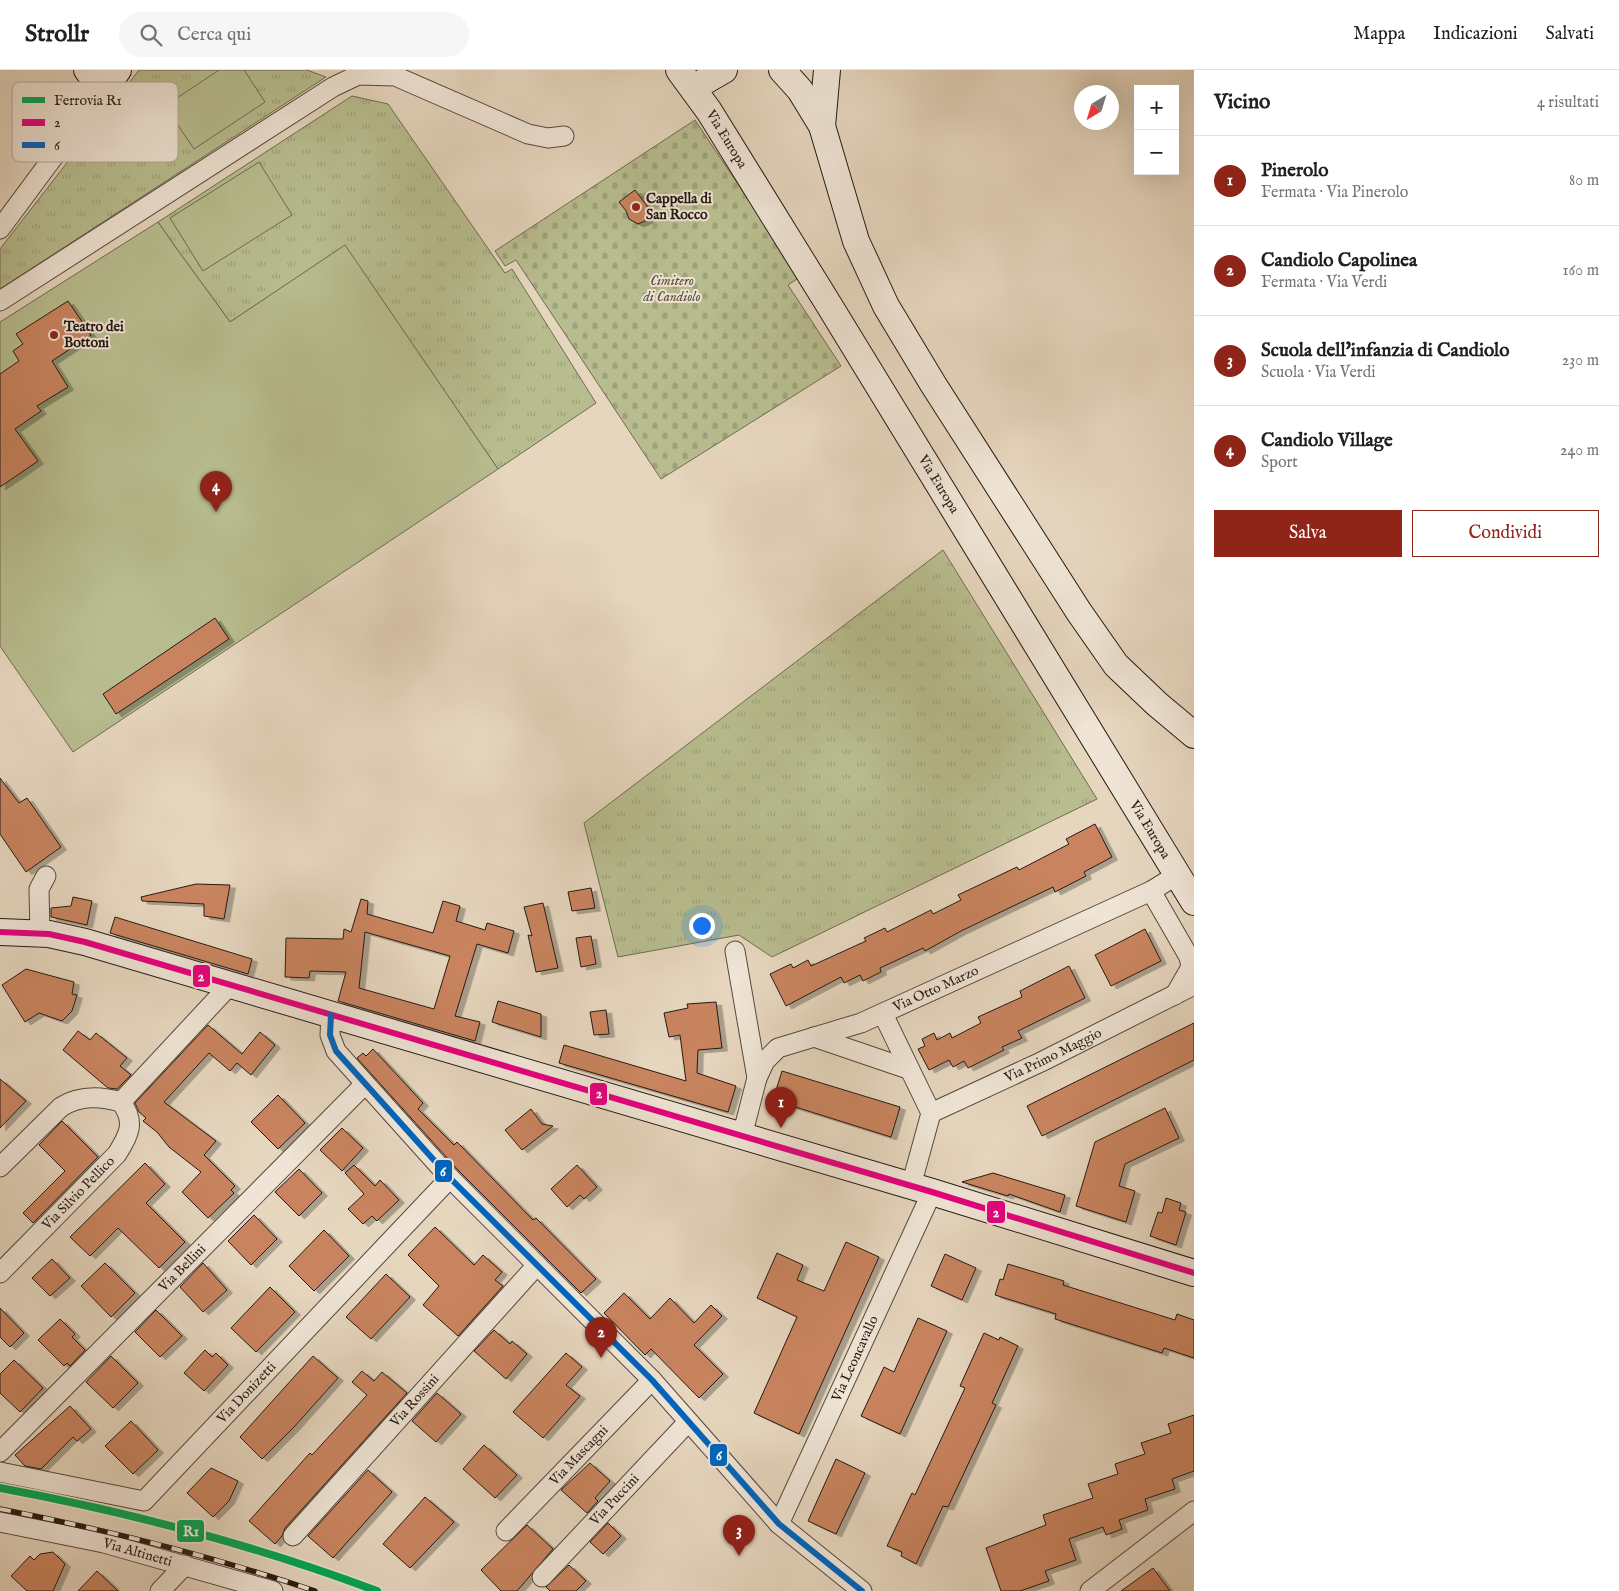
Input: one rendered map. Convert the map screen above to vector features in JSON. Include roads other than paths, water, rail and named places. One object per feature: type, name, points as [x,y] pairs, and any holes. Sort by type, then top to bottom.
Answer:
[{"type":"main road","points":[[684,75],[724,70]]},
{"type":"main road","points":[[782,70],[800,90],[822,126],[856,241],[886,306],[933,384],[1079,612],[1116,665],[1156,704],[1194,735]]},
{"type":"main road","points":[[822,126],[827,70]]},
{"type":"main road","name":"Via Europa","points":[[684,75],[829,306],[1194,902]]},
{"type":"main road","points":[[0,932],[40,934],[84,942],[921,1189],[1194,1273]]},
{"type":"street","points":[[0,301],[333,87],[358,75],[395,76],[528,134],[548,138],[564,136]]},
{"type":"street","points":[[0,229],[45,162]]},
{"type":"street","name":"Via Otto Marzo","points":[[742,1136],[757,1078],[765,1061],[778,1048],[861,1023],[883,1014],[1151,891],[1177,875]]},
{"type":"street","points":[[40,934],[39,889],[46,876]]},
{"type":"street","points":[[1151,891],[1189,957],[1191,967],[1175,996]]},
{"type":"street","points":[[735,951],[757,1078]]},
{"type":"street","points":[[0,1167],[61,1107],[70,1101],[104,1097],[121,1102],[230,985]]},
{"type":"street","name":"Via Primo Maggio","points":[[931,1113],[1041,1062],[1194,985]]},
{"type":"street","points":[[883,1014],[931,1113],[921,1189]]},
{"type":"street","points":[[331,1015],[330,1035],[336,1051],[450,1178],[652,1380],[778,1524],[862,1591]]},
{"type":"street","points":[[814,1037],[908,1068]]},
{"type":"street","name":"Via Bellini","points":[[0,1452],[365,1084]]},
{"type":"street","name":"Via Silvio Pellico","points":[[0,1273],[117,1154],[128,1133],[130,1122],[129,1112],[121,1102]]},
{"type":"street","name":"Via Donizetti","points":[[0,1472],[144,1501],[450,1178]]},
{"type":"street","name":"Via Leoncavallo","points":[[778,1524],[921,1189]]},
{"type":"street","name":"Via Rossini","points":[[293,1536],[538,1265]]},
{"type":"street","name":"Via Mascagni","points":[[506,1531],[652,1380]]},
{"type":"street","name":"Via Puccini","points":[[542,1577],[688,1422]]},
{"type":"street","points":[[1090,1591],[1194,1511]]},
{"type":"street","name":"Via Altinetti","points":[[0,1524],[104,1543],[273,1591]]},
{"type":"street","points":[[160,1591],[185,1565]]},
{"type":"railway","points":[[0,1488],[48,1497],[191,1531],[285,1559],[377,1591]]},
{"type":"railway","points":[[0,1509],[159,1545],[237,1566],[315,1591]]},
{"type":"rail line","name":"R1","points":[[0,1488],[48,1497],[191,1531],[285,1559],[377,1591]]},
{"type":"place","name":"Cappella di San Rocco","points":[[636,207]]},
{"type":"place","name":"Teatro dei Bottoni","points":[[54,335]]},
{"type":"place","name":"Candiolo Village","points":[[216,512]]},
{"type":"place","name":"Pinerolo","points":[[781,1128]]},
{"type":"place","name":"Candiolo Capolinea","points":[[601,1358]]},
{"type":"place","name":"Scuola dell'infanzia di Candiolo","points":[[739,1556]]},
{"type":"park label","name":"Cimitero di Candiolo","points":[[672,290]]}]
